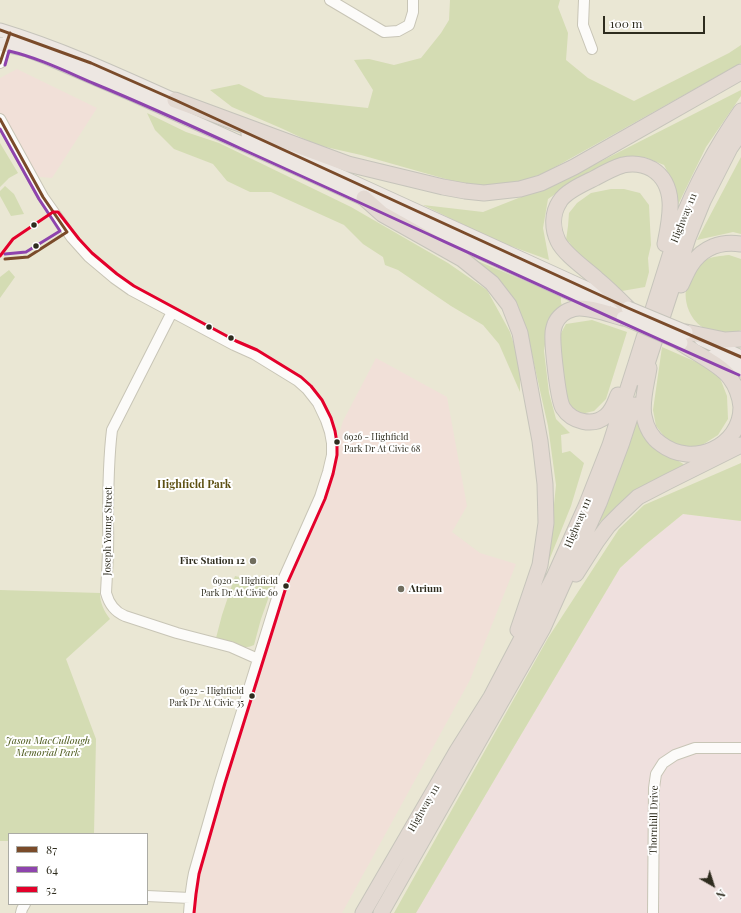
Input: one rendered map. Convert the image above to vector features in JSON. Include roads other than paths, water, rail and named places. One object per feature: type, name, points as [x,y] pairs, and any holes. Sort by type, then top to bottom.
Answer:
[{"type":"highway","points":[[175,100],[348,164],[443,187],[484,193],[520,189],[541,183],[560,175],[741,72]]},
{"type":"highway","name":"Highway 111","points":[[363,913],[457,751],[491,697],[554,577],[573,537],[610,444],[686,208],[717,148],[741,111]]},
{"type":"highway","name":"Highway 111","points":[[381,913],[543,628],[599,503],[622,442],[688,238],[703,201],[730,148],[741,132]]},
{"type":"highway","points":[[626,313],[596,278],[581,266],[561,246],[557,239],[553,221],[554,213],[559,201],[565,195],[616,167],[636,164],[650,168],[663,180],[669,191],[671,204],[655,303]]},
{"type":"highway","points":[[364,198],[382,214],[462,259],[492,283],[509,305],[520,333],[540,441],[546,484],[546,523],[540,565],[519,628],[494,679],[491,697]]},
{"type":"highway","points":[[659,327],[698,256],[709,248],[720,244],[728,242],[741,244]]},
{"type":"highway","points":[[626,313],[575,308],[558,319],[555,324],[553,334],[556,374],[560,402],[563,408],[574,419],[586,422],[598,420],[607,415],[614,406],[626,377],[638,357]]},
{"type":"highway","points":[[684,338],[725,340],[741,339]]},
{"type":"highway","points":[[652,349],[643,410],[644,418],[650,431],[658,442],[665,448],[674,452],[692,455],[711,451],[731,436],[738,421],[741,405],[739,396],[729,377],[724,371],[684,338]]},
{"type":"highway","points":[[543,628],[596,541],[621,513],[638,498],[741,445]]},
{"type":"main road","points":[[4,38],[91,63],[175,100],[626,313]]},
{"type":"main road","points":[[4,38],[27,50],[134,95],[626,313],[684,338],[741,357]]},
{"type":"main road","points":[[684,338],[741,370]]},
{"type":"street","points":[[330,0],[384,32],[398,32],[409,25],[413,12],[413,0]]},
{"type":"street","points":[[584,0],[583,25],[592,49]]},
{"type":"street","points":[[0,63],[4,38]]},
{"type":"street","points":[[0,119],[43,197],[75,242],[89,256],[114,278],[132,290],[254,354],[298,381],[307,389],[318,403],[330,432],[332,455],[328,472],[320,497],[282,582],[220,782],[191,885],[189,913]]},
{"type":"street","name":"Joseph Young Street","points":[[172,312],[112,430],[110,449],[107,598],[114,609],[121,615],[177,633],[231,647],[258,659]]},
{"type":"street","name":"Thornhill Drive","points":[[653,913],[654,788],[656,774],[664,763],[675,755],[695,748],[741,748]]},
{"type":"street","points":[[148,896],[190,898]]},
{"type":"place","name":"6926 - Highfield Park Dr At Civic 68","points":[[337,442]]},
{"type":"place","name":"Fire Station 12","points":[[253,561]]},
{"type":"place","name":"6920 - Highfield Park Dr At Civic 60","points":[[286,586]]},
{"type":"place","name":"Atrium","points":[[401,589]]},
{"type":"place","name":"6922 - Highfield Park Dr At Civic 35","points":[[252,696]]},
{"type":"district","name":"Highfield Park","points":[[194,485]]},
{"type":"park label","name":"Jason MacCullough Memorial Park","points":[[48,746]]}]
